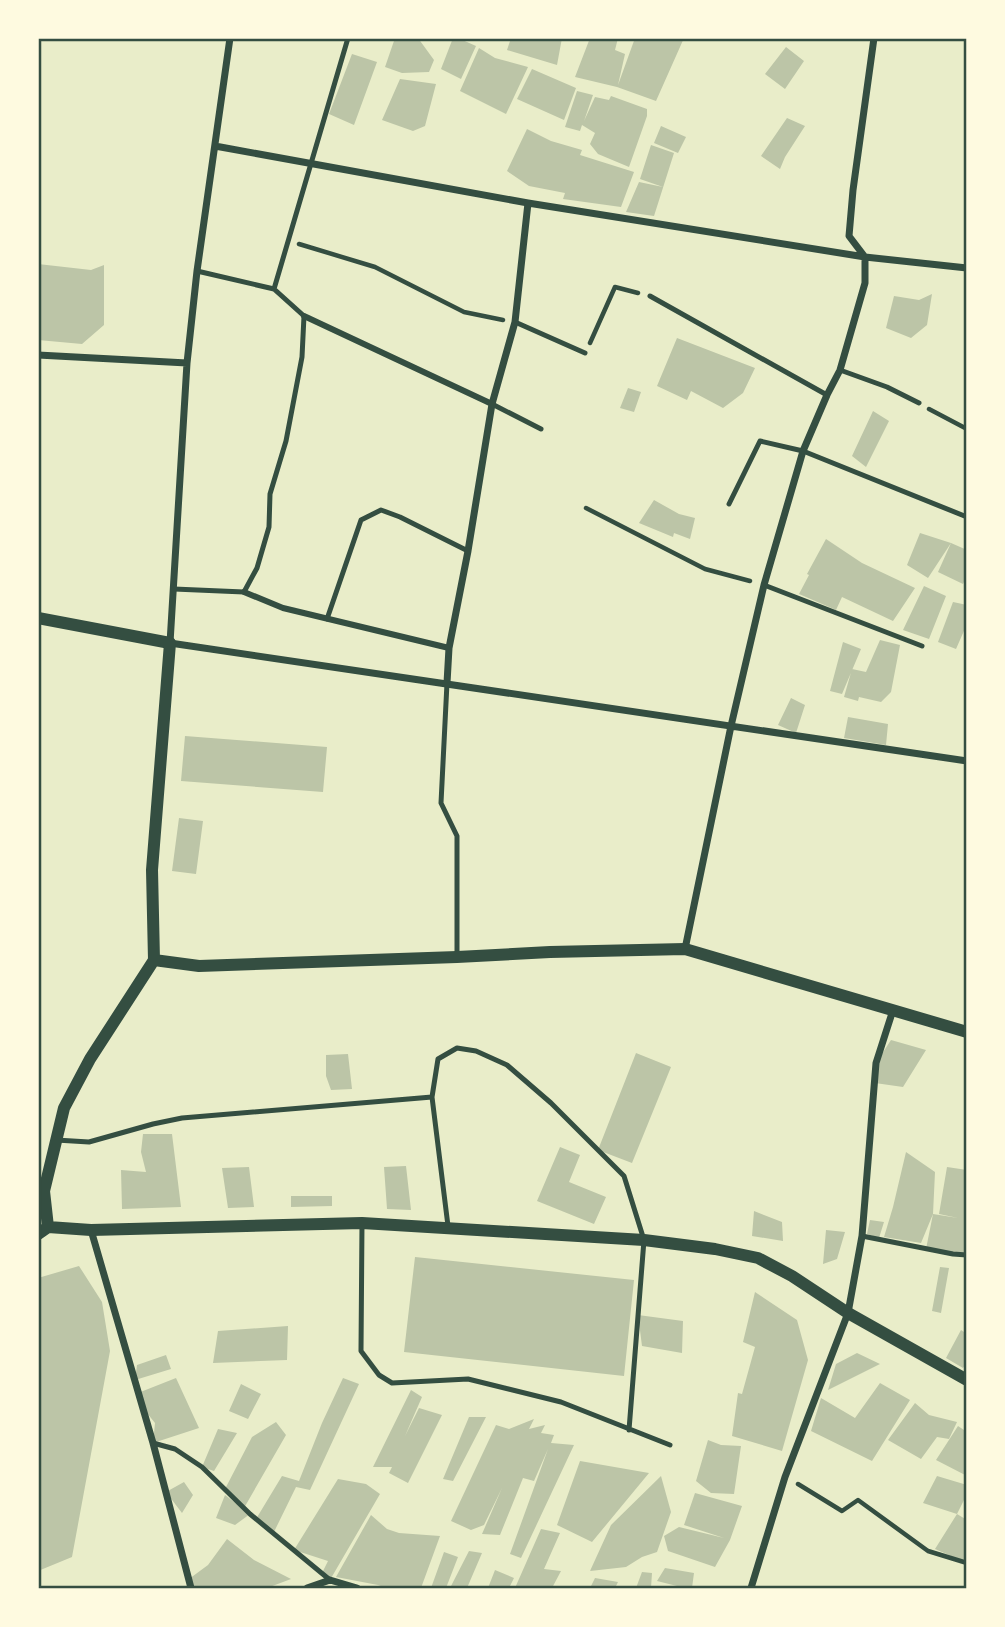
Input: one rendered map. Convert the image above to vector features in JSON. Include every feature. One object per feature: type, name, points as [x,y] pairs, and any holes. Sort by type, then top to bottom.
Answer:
[{"type":"street","points":[[230,38],[197,271],[187,363],[174,589],[152,870],[154,960],[90,1059],[64,1108],[44,1191],[43,1231],[362,1223],[644,1240],[715,1249],[758,1258],[792,1276],[848,1313],[967,1380]]},
{"type":"street","points":[[685,950],[731,726],[764,585],[803,451],[840,370],[865,284],[864,257],[849,236],[874,38]]},
{"type":"street","points":[[215,146],[528,203],[864,257],[967,268]]},
{"type":"street","points":[[446,683],[449,648],[492,404],[515,322],[528,203]]},
{"type":"street","points":[[304,316],[492,404]]},
{"type":"street","points":[[38,355],[187,363]]},
{"type":"street","points":[[244,593],[283,608],[449,648]]},
{"type":"street","points":[[38,618],[170,643],[966,763]]},
{"type":"street","points":[[154,960],[199,966],[550,952],[685,950],[967,1032]]},
{"type":"street","points":[[751,1588],[785,1477],[848,1313],[862,1236],[876,1063],[893,1010]]},
{"type":"street","points":[[91,1230],[153,1443],[191,1588]]},
{"type":"street","points":[[307,1588],[330,1580],[357,1588]]},
{"type":"lane","points":[[274,289],[348,38]]},
{"type":"lane","points":[[174,589],[244,593],[257,568],[269,527],[270,494],[286,441],[302,356],[304,316],[274,289],[197,271]]},
{"type":"lane","points":[[650,296],[827,395]]},
{"type":"lane","points":[[515,322],[585,353]]},
{"type":"lane","points":[[840,370],[887,387],[919,403]]},
{"type":"lane","points":[[492,404],[541,429]]},
{"type":"lane","points":[[729,504],[760,442],[803,451],[967,517]]},
{"type":"lane","points":[[327,619],[361,520],[381,509],[468,551]]},
{"type":"lane","points":[[764,585],[922,646]]},
{"type":"lane","points":[[446,683],[441,803],[457,836],[457,957]]},
{"type":"lane","points":[[448,1227],[432,1097],[438,1059],[457,1048],[476,1051],[507,1065],[624,1176],[644,1240],[629,1430]]},
{"type":"lane","points":[[56,1140],[89,1142],[182,1118],[432,1097]]},
{"type":"lane","points":[[362,1223],[361,1351],[379,1375],[392,1383],[468,1379],[561,1402],[670,1445]]},
{"type":"lane","points":[[862,1236],[967,1255]]},
{"type":"lane","points":[[153,1443],[176,1450],[202,1467],[250,1514],[330,1580]]},
{"type":"path","points":[[288,240],[375,267],[464,312],[515,322]]},
{"type":"path","points":[[585,353],[615,287],[650,296]]},
{"type":"path","points":[[919,403],[967,429]]},
{"type":"path","points":[[586,508],[705,569],[764,585]]},
{"type":"path","points":[[785,1477],[842,1511],[858,1500],[928,1551],[967,1563]]},
{"type":"building","points":[[395,38],[418,38],[434,60],[429,72],[402,73],[385,67]]},
{"type":"building","points":[[453,38],[476,46],[461,79],[441,69]]},
{"type":"building","points":[[511,38],[562,38],[557,65],[507,50]]},
{"type":"building","points":[[590,38],[618,38],[615,50],[625,54],[618,85],[635,38],[684,38],[656,101],[617,87],[575,77]]},
{"type":"building","points":[[786,47],[804,61],[785,89],[765,74]]},
{"type":"building","points":[[479,48],[495,58],[528,67],[506,114],[460,91]]},
{"type":"building","points":[[352,54],[377,62],[354,125],[329,114]]},
{"type":"building","points":[[532,69],[576,88],[564,120],[517,99]]},
{"type":"building","points":[[400,79],[436,84],[425,126],[413,131],[382,120]]},
{"type":"building","points":[[577,91],[593,95],[584,121],[595,97],[609,100],[611,96],[647,109],[629,167],[598,154],[590,144],[595,133],[582,125],[580,131],[565,127]]},
{"type":"building","points":[[787,118],[805,126],[780,169],[761,156]]},
{"type":"building","points":[[661,126],[686,137],[678,153],[654,143]]},
{"type":"building","points":[[527,129],[551,141],[582,150],[580,155],[634,172],[621,207],[563,199],[565,193],[529,186],[507,171]]},
{"type":"building","points":[[651,145],[674,153],[654,216],[626,212],[639,182],[663,187],[640,179]]},
{"type":"building","points":[[38,264],[91,270],[104,265],[104,325],[82,344],[38,340]]},
{"type":"building","points":[[932,294],[927,325],[911,338],[886,328],[894,296],[919,300]]},
{"type":"building","points":[[677,338],[755,368],[743,393],[723,408],[691,391],[687,400],[657,386]]},
{"type":"building","points":[[628,388],[641,392],[634,412],[620,408]]},
{"type":"building","points":[[873,411],[889,421],[866,467],[852,456]]},
{"type":"building","points":[[654,500],[679,514],[695,518],[690,539],[674,533],[673,537],[639,523]]},
{"type":"building","points":[[920,533],[951,543],[928,578],[907,565]]},
{"type":"building","points":[[826,539],[862,563],[915,588],[893,621],[842,597],[836,610],[799,594]]},
{"type":"building","points":[[951,543],[967,550],[967,576],[963,584],[938,572]]},
{"type":"building","points":[[924,586],[946,596],[929,639],[903,630]]},
{"type":"building","points":[[953,602],[967,605],[967,624],[956,649],[938,642]]},
{"type":"building","points":[[880,640],[900,645],[891,692],[881,702],[844,697],[852,669],[866,672]]},
{"type":"building","points":[[843,642],[861,649],[842,694],[830,691]]},
{"type":"building","points":[[791,698],[805,705],[796,733],[778,725]]},
{"type":"building","points":[[848,717],[888,724],[886,745],[844,738]]},
{"type":"building","points":[[185,736],[327,747],[323,792],[181,781]]},
{"type":"building","points":[[179,818],[203,821],[196,874],[172,871]]},
{"type":"building","points":[[891,1040],[926,1050],[903,1087],[875,1083],[876,1063]]},
{"type":"building","points":[[636,1053],[671,1067],[632,1163],[598,1150]]},
{"type":"building","points":[[348,1054],[352,1089],[331,1090],[326,1076],[326,1055]]},
{"type":"building","points":[[143,1134],[172,1134],[181,1207],[122,1209],[121,1170],[146,1172],[141,1152]]},
{"type":"building","points":[[560,1147],[580,1155],[569,1182],[606,1197],[594,1224],[537,1201]]},
{"type":"building","points":[[906,1152],[935,1172],[933,1214],[921,1243],[884,1237]]},
{"type":"building","points":[[406,1166],[411,1210],[387,1209],[384,1167]]},
{"type":"building","points":[[249,1167],[254,1207],[228,1208],[222,1168]]},
{"type":"building","points":[[947,1167],[967,1170],[967,1255],[926,1249],[933,1214],[958,1218],[939,1214]]},
{"type":"building","points":[[291,1196],[332,1196],[332,1206],[291,1207]]},
{"type":"building","points":[[754,1211],[782,1222],[783,1241],[752,1236]]},
{"type":"building","points":[[870,1220],[884,1222],[879,1238],[867,1234]]},
{"type":"building","points":[[826,1230],[845,1232],[837,1259],[823,1264]]},
{"type":"building","points":[[415,1257],[634,1280],[624,1376],[404,1352]]},
{"type":"building","points":[[79,1266],[102,1302],[110,1351],[72,1557],[38,1571],[38,1278]]},
{"type":"building","points":[[940,1267],[949,1268],[941,1313],[932,1311]]},
{"type":"building","points":[[755,1292],[797,1320],[808,1360],[782,1451],[732,1436],[738,1393],[742,1394],[755,1347],[743,1342]]},
{"type":"building","points":[[638,1315],[683,1321],[682,1353],[642,1346]]},
{"type":"building","points":[[288,1326],[287,1360],[213,1363],[218,1331]]},
{"type":"building","points":[[961,1330],[967,1334],[967,1362],[963,1368],[946,1358]]},
{"type":"building","points":[[857,1353],[880,1364],[828,1390],[836,1364]]},
{"type":"building","points":[[166,1355],[171,1369],[135,1380],[137,1365]]},
{"type":"building","points":[[176,1378],[199,1428],[153,1443],[155,1423],[143,1408],[138,1393]]},
{"type":"building","points":[[343,1378],[359,1384],[310,1490],[296,1487],[273,1534],[256,1519],[282,1476],[299,1481]]},
{"type":"building","points":[[880,1383],[910,1400],[872,1461],[811,1431],[821,1398],[855,1418]]},
{"type":"building","points":[[241,1384],[261,1394],[248,1419],[229,1411]]},
{"type":"building","points":[[411,1390],[422,1397],[405,1436],[419,1408],[442,1415],[408,1483],[389,1473],[392,1467],[373,1467]]},
{"type":"building","points":[[915,1403],[929,1415],[957,1422],[949,1439],[937,1437],[921,1459],[888,1440]]},
{"type":"building","points":[[469,1417],[486,1417],[453,1481],[443,1479]]},
{"type":"building","points":[[534,1419],[529,1429],[545,1425],[541,1433],[554,1435],[551,1443],[574,1445],[521,1558],[510,1554],[548,1449],[534,1481],[523,1478],[500,1535],[482,1534],[502,1488],[484,1525],[471,1530],[451,1521],[496,1425],[509,1429]]},
{"type":"building","points":[[276,1422],[286,1435],[244,1508],[225,1489],[252,1437]]},
{"type":"building","points":[[958,1426],[967,1432],[967,1476],[936,1460]]},
{"type":"building","points":[[218,1429],[237,1433],[214,1471],[202,1467]]},
{"type":"building","points":[[708,1440],[721,1445],[741,1446],[734,1494],[711,1493],[696,1481]]},
{"type":"building","points":[[580,1461],[649,1473],[592,1542],[557,1525]]},
{"type":"building","points":[[661,1476],[671,1512],[657,1552],[626,1567],[590,1571],[611,1525]]},
{"type":"building","points":[[937,1476],[967,1485],[967,1494],[957,1514],[923,1503]]},
{"type":"building","points":[[338,1479],[366,1484],[380,1494],[330,1580],[322,1573],[328,1561],[294,1550]]},
{"type":"building","points":[[184,1482],[193,1495],[182,1513],[166,1492]]},
{"type":"building","points":[[695,1493],[742,1506],[730,1540],[715,1567],[668,1551],[664,1536],[679,1527],[724,1538],[684,1525]]},
{"type":"building","points":[[225,1495],[250,1514],[235,1525],[216,1518]]},
{"type":"building","points":[[957,1514],[967,1520],[967,1563],[935,1549]]},
{"type":"building","points":[[371,1515],[387,1529],[399,1533],[440,1536],[421,1588],[386,1588],[336,1577]]},
{"type":"building","points":[[541,1529],[560,1533],[544,1569],[561,1571],[552,1588],[515,1588]]},
{"type":"building","points":[[227,1539],[254,1560],[291,1579],[267,1588],[194,1588],[189,1579],[208,1565]]},
{"type":"building","points":[[469,1551],[482,1553],[467,1588],[450,1588]]},
{"type":"building","points":[[444,1552],[458,1557],[446,1588],[431,1588]]},
{"type":"building","points":[[665,1568],[694,1573],[692,1588],[657,1581]]},
{"type":"building","points":[[495,1570],[514,1578],[509,1588],[488,1588]]},
{"type":"building","points":[[642,1572],[652,1573],[651,1588],[636,1588]]},
{"type":"building","points":[[595,1578],[618,1582],[615,1588],[590,1588]]}]
